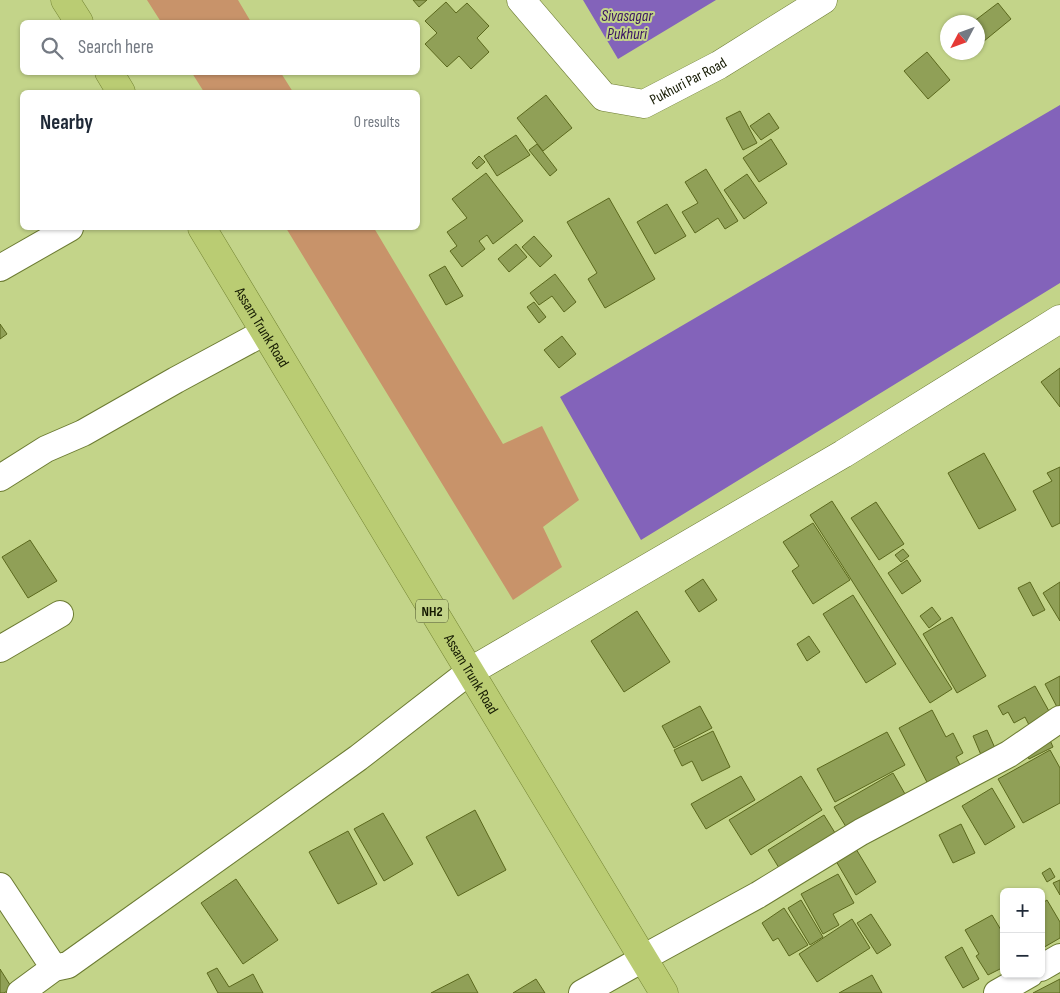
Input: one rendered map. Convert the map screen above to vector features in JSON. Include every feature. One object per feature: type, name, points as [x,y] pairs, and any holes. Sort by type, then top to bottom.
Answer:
[{"type":"highway","points":[[65,0],[78,20]]},
{"type":"highway","points":[[111,75],[120,90]]},
{"type":"highway","name":"Assam Trunk Road","points":[[203,230],[664,993]]},
{"type":"street","name":"Pukhuri Par Road","points":[[521,0],[604,97],[644,104],[719,65],[823,0]]},
{"type":"street","points":[[0,268],[66,230]]},
{"type":"street","points":[[20,993],[54,968],[68,965],[286,810],[358,758],[469,672],[843,454],[1060,319]]},
{"type":"street","points":[[0,478],[46,449],[83,433],[265,332]]},
{"type":"street","points":[[0,649],[60,614]]},
{"type":"street","points":[[582,993],[758,895],[862,832],[1009,754],[1060,719]]},
{"type":"street","points":[[0,886],[54,968]]},
{"type":"street","points":[[1045,966],[1060,957]]},
{"type":"street","points":[[997,993],[1023,978]]},
{"type":"shaded area","points":[[147,0],[238,0],[250,20],[160,20]]},
{"type":"shaded area","points":[[193,75],[282,75],[292,90],[203,90]]},
{"type":"shaded area","points":[[287,230],[375,230],[503,444],[542,426],[579,500],[543,527],[562,567],[513,600]]},
{"type":"water","name":"Sivasagar Pukhuri","points":[[583,0],[716,0],[618,59]]},
{"type":"water","points":[[1060,105],[1060,283],[641,540],[560,397]]},
{"type":"building","points":[[413,0],[427,0],[419,7]]},
{"type":"building","points":[[446,2],[456,13],[467,3],[489,26],[477,38],[489,52],[471,69],[459,56],[447,67],[425,44],[437,33],[425,21]]},
{"type":"building","points":[[998,3],[1011,19],[985,40],[985,15],[982,15]]},
{"type":"building","points":[[927,52],[950,80],[928,99],[904,71]]},
{"type":"building","points":[[546,95],[572,128],[543,151],[517,118]]},
{"type":"building","points":[[740,111],[757,143],[743,150],[726,118]]},
{"type":"building","points":[[769,113],[779,128],[761,140],[750,126]]},
{"type":"building","points":[[516,135],[530,155],[497,176],[484,156]]},
{"type":"building","points":[[771,139],[787,164],[759,182],[743,158]]},
{"type":"building","points":[[537,144],[557,170],[550,176],[529,150]]},
{"type":"building","points":[[479,156],[485,162],[477,169],[472,163]]},
{"type":"building","points":[[706,169],[738,221],[725,229],[718,218],[695,233],[682,212],[698,203],[685,182]]},
{"type":"building","points":[[486,173],[523,221],[493,244],[487,235],[479,241],[485,249],[462,267],[450,251],[457,246],[447,232],[467,218],[452,199]]},
{"type":"building","points":[[747,174],[767,203],[744,219],[724,190]]},
{"type":"building","points":[[609,198],[655,279],[605,308],[588,279],[597,273],[567,222]]},
{"type":"building","points":[[667,204],[686,236],[655,254],[637,222]]},
{"type":"building","points":[[534,236],[552,256],[540,267],[522,247]]},
{"type":"building","points":[[516,244],[527,257],[509,272],[498,259]]},
{"type":"building","points":[[445,266],[463,296],[446,305],[429,275]]},
{"type":"building","points":[[555,274],[576,302],[564,312],[552,296],[539,305],[530,293]]},
{"type":"building","points":[[534,302],[546,317],[539,323],[527,307]]},
{"type":"building","points":[[0,324],[7,334],[0,339]]},
{"type":"building","points":[[562,336],[576,354],[559,368],[544,350]]},
{"type":"building","points":[[1060,368],[1060,407],[1041,382]]},
{"type":"building","points":[[984,453],[1016,510],[979,529],[948,473]]},
{"type":"building","points":[[1060,467],[1060,523],[1052,527],[1033,491],[1052,481],[1047,473]]},
{"type":"building","points":[[832,501],[952,689],[930,703],[810,515]]},
{"type":"building","points":[[876,502],[904,544],[879,560],[851,518]]},
{"type":"building","points":[[813,523],[850,580],[813,604],[792,571],[799,566],[783,542]]},
{"type":"building","points":[[30,540],[57,581],[28,598],[2,557]]},
{"type":"building","points":[[903,549],[909,556],[901,562],[895,555]]},
{"type":"building","points":[[907,560],[921,581],[902,594],[888,573]]},
{"type":"building","points":[[703,579],[717,600],[699,612],[685,591]]},
{"type":"building","points":[[1030,582],[1045,610],[1033,616],[1018,588]]},
{"type":"building","points":[[1060,582],[1060,621],[1043,593]]},
{"type":"building","points":[[853,595],[896,664],[866,683],[823,614]]},
{"type":"building","points":[[932,607],[941,619],[929,628],[920,616]]},
{"type":"building","points":[[637,611],[670,662],[624,692],[591,641]]},
{"type":"building","points":[[952,617],[986,676],[957,693],[923,634]]},
{"type":"building","points":[[809,636],[820,652],[807,661],[797,644]]},
{"type":"building","points":[[1060,676],[1060,705],[1057,707],[1045,684]]},
{"type":"building","points":[[1035,686],[1050,713],[1029,725],[1025,717],[1014,723],[1008,712],[1003,715],[998,706]]},
{"type":"building","points":[[700,706],[712,728],[674,748],[662,726]]},
{"type":"building","points":[[932,710],[946,737],[953,733],[963,753],[956,757],[962,769],[929,786],[899,728]]},
{"type":"building","points":[[987,730],[998,755],[984,762],[973,736]]},
{"type":"building","points":[[713,731],[730,767],[702,781],[692,761],[682,766],[674,750]]},
{"type":"building","points":[[887,732],[905,765],[835,802],[817,769]]},
{"type":"building","points":[[1049,738],[1053,747],[1029,759],[1024,749]]},
{"type":"building","points":[[1050,750],[1060,768],[1060,803],[1023,823],[998,779]]},
{"type":"building","points":[[893,773],[909,801],[851,835],[834,807]]},
{"type":"building","points":[[741,776],[755,800],[706,829],[691,804]]},
{"type":"building","points":[[801,776],[822,810],[751,855],[729,820]]},
{"type":"building","points":[[992,788],[1015,827],[985,845],[962,806]]},
{"type":"building","points":[[475,810],[506,870],[458,896],[426,837]]},
{"type":"building","points":[[383,813],[413,864],[384,881],[354,829]]},
{"type":"building","points":[[824,815],[840,841],[784,876],[768,850]]},
{"type":"building","points":[[961,824],[975,853],[953,863],[939,835]]},
{"type":"building","points":[[348,831],[377,884],[338,904],[309,852]]},
{"type":"building","points":[[853,844],[876,882],[856,895],[833,856]]},
{"type":"building","points":[[1050,868],[1055,877],[1047,882],[1042,873]]},
{"type":"building","points":[[838,874],[854,903],[833,914],[839,925],[823,934],[801,894]]},
{"type":"building","points":[[236,879],[278,940],[243,964],[201,903]]},
{"type":"building","points":[[1060,880],[1060,895],[1053,883]]},
{"type":"building","points":[[801,900],[823,937],[810,945],[788,908]]},
{"type":"building","points":[[1047,900],[1060,922],[1060,938],[1045,947],[1045,933],[1045,901]]},
{"type":"building","points":[[784,908],[808,945],[789,956],[778,938],[773,941],[762,923]]},
{"type":"building","points":[[871,914],[891,945],[877,954],[857,923]]},
{"type":"building","points":[[992,915],[1000,928],[1000,969],[988,975],[976,956],[979,954],[965,930]]},
{"type":"building","points":[[852,919],[870,948],[817,982],[799,954]]},
{"type":"building","points":[[962,947],[979,979],[963,988],[945,957]]},
{"type":"building","points":[[217,968],[229,987],[253,974],[263,993],[218,993],[207,973]]},
{"type":"building","points":[[0,969],[12,988],[4,993],[0,993]]},
{"type":"building","points":[[468,974],[478,993],[431,993]]},
{"type":"building","points":[[872,975],[882,993],[839,993]]},
{"type":"building","points":[[536,979],[545,993],[513,993]]},
{"type":"building","points":[[1060,979],[1060,993],[1033,993]]}]
